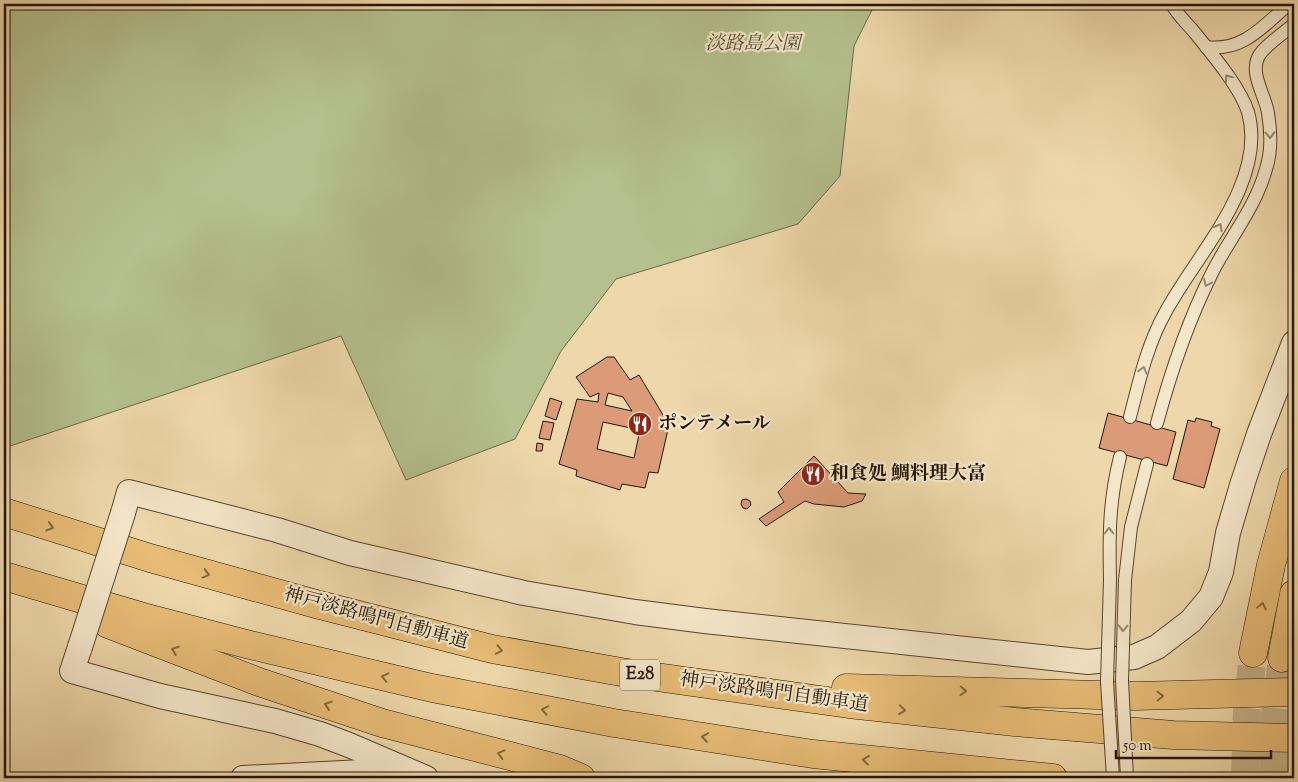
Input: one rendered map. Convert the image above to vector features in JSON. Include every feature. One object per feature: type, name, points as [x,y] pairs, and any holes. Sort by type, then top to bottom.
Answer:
[{"type":"highway","points":[[1253,653],[1271,565],[1294,481]]},
{"type":"highway","name":"神戸淡路鳴門自動車道","points":[[4,512],[150,558],[316,604],[492,649],[621,672],[849,704],[1025,723],[1173,735],[1294,738]]},
{"type":"highway","points":[[6,577],[99,620],[258,682],[382,723],[570,774],[597,778]]},
{"type":"highway","points":[[6,577],[152,620],[260,648],[432,688],[614,723],[813,754],[1053,778]]},
{"type":"highway","points":[[1282,658],[1294,594]]},
{"type":"highway","points":[[722,687],[836,687],[1136,696],[1294,692]]},
{"type":"street","points":[[417,774],[320,734],[275,721],[160,696],[72,671],[130,492],[277,530],[350,553],[524,593],[635,612],[1088,662],[1134,657],[1157,647],[1191,621],[1211,597],[1221,572],[1228,533],[1243,482],[1259,434],[1294,343]]},
{"type":"street","points":[[244,778],[417,774]]},
{"type":"lane","points":[[1130,417],[1148,353],[1160,322],[1175,296],[1199,262],[1232,205],[1245,177],[1251,136],[1248,112],[1237,89],[1172,4]]},
{"type":"lane","points":[[1206,47],[1220,48],[1249,38],[1289,4]]},
{"type":"lane","points":[[1157,423],[1171,371],[1191,318],[1212,272],[1257,195],[1267,167],[1270,125],[1257,78],[1257,62],[1264,50],[1294,24]]},
{"type":"lane","points":[[1113,778],[1107,664],[1110,503],[1120,457]]},
{"type":"lane","points":[[1127,778],[1122,681],[1125,580],[1131,527],[1146,464]]},
{"type":"green space","name":"淡路島公園","points":[[4,4],[875,4],[854,46],[840,176],[798,224],[616,279],[561,351],[515,439],[406,480],[341,336],[4,448]]},
{"type":"building","name":"ポンテメール","points":[[607,357],[614,357],[630,380],[639,375],[669,425],[658,473],[649,472],[645,488],[622,484],[620,490],[576,476],[577,470],[559,464],[577,399],[598,402],[599,393],[590,397],[576,377]],"holes":[[[608,393],[623,397],[632,411],[605,405]],[[603,422],[640,430],[634,458],[597,449]]]},
{"type":"building","points":[[550,398],[562,402],[556,420],[545,416]]},
{"type":"building","points":[[1108,413],[1176,432],[1167,466],[1099,448]]},
{"type":"building","points":[[1196,418],[1212,422],[1211,426],[1220,429],[1204,488],[1173,479],[1188,420],[1195,422]]},
{"type":"building","points":[[543,421],[554,423],[550,440],[539,438]]},
{"type":"building","points":[[537,443],[543,444],[542,451],[536,451]]},
{"type":"building","name":"和食処 鯛料理大富","points":[[814,456],[848,493],[866,494],[862,501],[844,507],[814,504],[805,501],[766,526],[759,519],[784,502],[778,492]]},
{"type":"building","points":[[742,500],[750,501],[751,505],[747,509],[743,508],[741,504]]},
{"type":"tunnel","points":[[1245,778],[1247,712],[1253,653]]},
{"type":"tunnel","points":[[1273,778],[1275,715],[1282,658]]},
{"type":"place","name":"ポンテメール","points":[[640,424]]},
{"type":"place","name":"和食処 鯛料理大富","points":[[813,474]]}]
